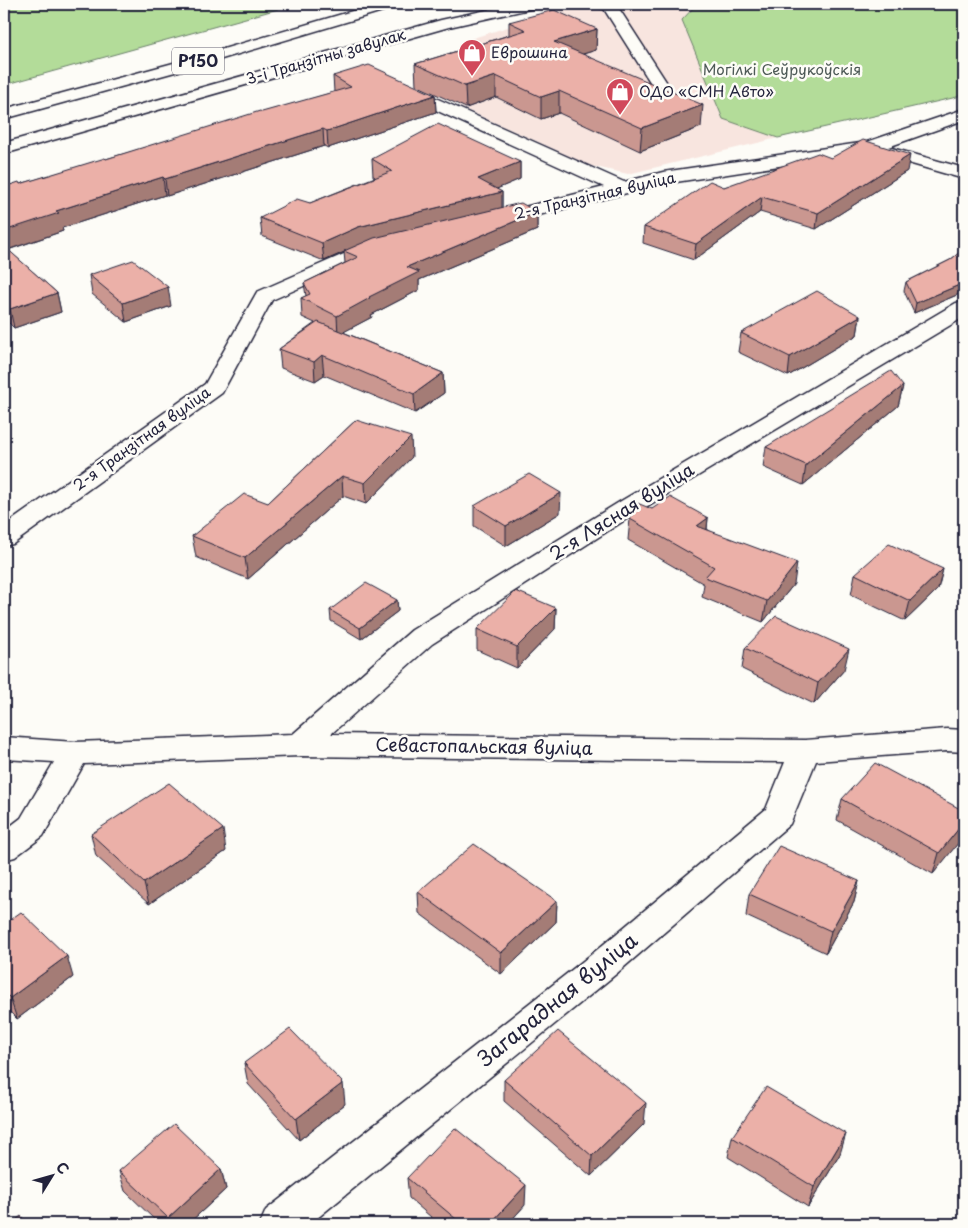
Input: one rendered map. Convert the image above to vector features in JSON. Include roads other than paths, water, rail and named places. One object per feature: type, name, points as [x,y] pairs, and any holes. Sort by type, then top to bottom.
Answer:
[{"type":"street","name":"Р150","points":[[4,114],[209,58],[391,4]]},
{"type":"street","name":"3-і Транзітны завулак","points":[[4,149],[446,23],[534,4]]},
{"type":"street","points":[[603,4],[610,6],[670,100]]},
{"type":"street","points":[[332,56],[359,68]]},
{"type":"street","points":[[386,81],[622,188]]},
{"type":"street","name":"2-я Транзітная вуліца","points":[[480,223],[662,178],[870,147],[964,114]]},
{"type":"street","points":[[870,147],[964,174]]},
{"type":"street","name":"2-я Транзітная вуліца","points":[[4,538],[214,388],[264,296],[367,251],[395,244]]},
{"type":"street","name":"2-я Лясная вуліца","points":[[300,745],[422,637],[630,506],[964,308]]},
{"type":"street","name":"Севастопальская вуліца","points":[[4,748],[75,753],[300,745],[805,751],[964,740]]},
{"type":"street","name":"Загарадная вуліца","points":[[280,1224],[604,964],[779,816],[805,751]]},
{"type":"street","points":[[4,848],[32,827],[75,753]]},
{"type":"place","name":"Еврошина","points":[[472,77]]},
{"type":"place","name":"ОДО «СМН Авто»","points":[[620,116]]},
{"type":"park label","name":"Могілкі Сеўрукоўскія","points":[[782,70]]}]
